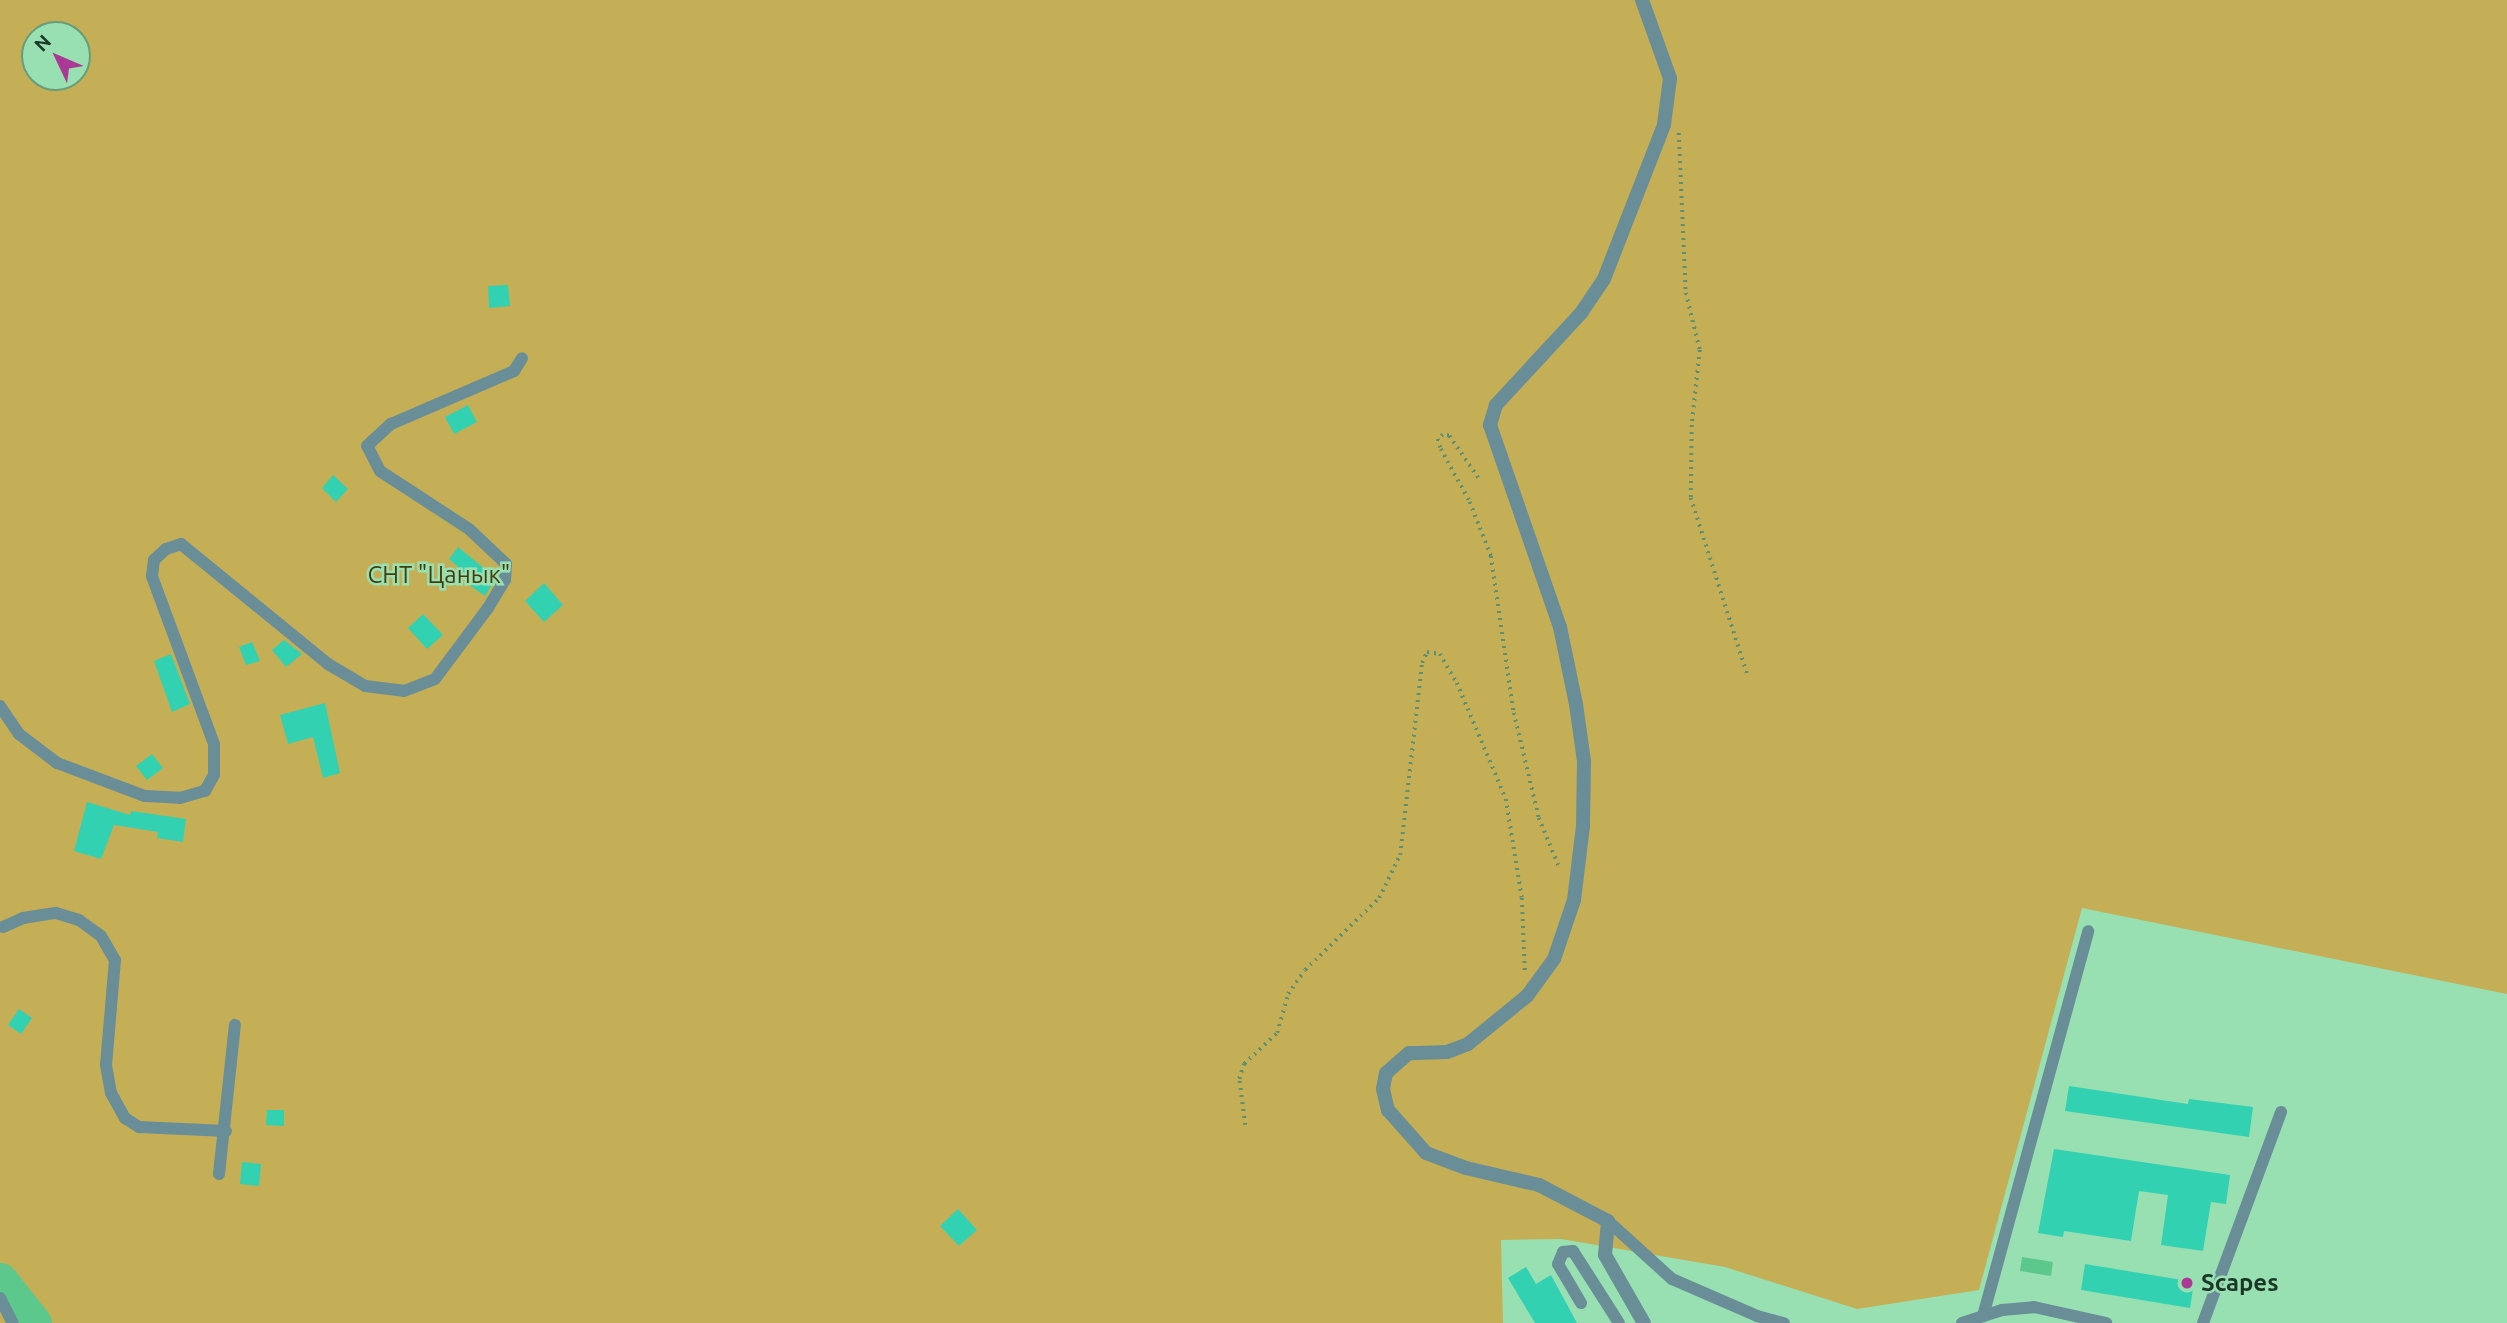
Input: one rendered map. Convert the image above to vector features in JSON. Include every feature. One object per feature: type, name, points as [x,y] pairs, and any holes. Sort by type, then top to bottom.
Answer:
[{"type":"street","points":[[1642,0],[1670,78],[1664,125],[1604,279],[1582,312],[1496,405],[1490,425],[1560,627],[1576,704],[1584,761],[1583,826],[1574,900],[1554,959],[1527,996],[1468,1044],[1447,1052],[1409,1053],[1386,1073],[1383,1090],[1388,1110],[1426,1153],[1466,1168],[1539,1185],[1608,1221],[1605,1255],[1644,1323]]},
{"type":"lane","points":[[0,706],[19,734],[57,763],[145,796],[180,798],[205,791],[214,775],[214,744],[152,576],[154,560],[166,549],[181,544],[328,664],[365,686],[404,691],[435,679],[488,608],[505,580],[506,564],[469,529],[380,471],[368,446],[391,424],[514,372],[522,358]]},
{"type":"lane","points":[[1,928],[23,918],[56,913],[79,920],[101,936],[115,960],[106,1065],[111,1093],[125,1118],[139,1126],[226,1131]]},
{"type":"lane","points":[[1983,1316],[2088,931]]},
{"type":"lane","points":[[219,1174],[226,1131],[235,1025]]},
{"type":"lane","points":[[2203,1323],[2281,1112]]},
{"type":"lane","points":[[1608,1221],[1672,1279],[1757,1316],[1784,1323]]},
{"type":"lane","points":[[1581,1303],[1558,1264],[1563,1252],[1573,1251],[1619,1323]]},
{"type":"lane","points":[[0,1298],[13,1323]]},
{"type":"lane","points":[[1962,1323],[1983,1316],[2034,1307],[2106,1323]]},
{"type":"path","points":[[1679,131],[1686,293],[1700,350],[1692,425],[1692,498],[1747,673]]},
{"type":"path","points":[[1478,478],[1449,436],[1438,439],[1470,502],[1491,556],[1514,713],[1539,818],[1574,900]]},
{"type":"path","points":[[1245,1125],[1239,1079],[1244,1064],[1277,1033],[1288,994],[1305,970],[1379,898],[1400,855],[1422,663],[1427,652],[1440,654],[1457,683],[1506,799],[1521,898],[1527,996]]},
{"type":"green space","name":"СНТ \"Цанык\"","points":[[0,0],[2507,0],[2507,994],[2082,908],[1979,1290],[1857,1309],[1725,1267],[1561,1239],[1501,1240],[1503,1323],[0,1323]]},
{"type":"shaded area","points":[[2022,1257],[2053,1262],[2051,1276],[2020,1271]]},
{"type":"building","points":[[508,285],[510,306],[489,308],[488,286]]},
{"type":"building","points":[[468,405],[477,422],[454,434],[445,417]]},
{"type":"building","points":[[333,475],[348,489],[336,502],[322,488]]},
{"type":"building","points":[[458,547],[496,578],[485,596],[465,582],[469,577],[449,559]]},
{"type":"building","points":[[544,583],[563,605],[544,622],[525,601]]},
{"type":"building","points":[[423,614],[443,635],[427,649],[408,628]]},
{"type":"building","points":[[284,640],[302,654],[286,667],[272,650]]},
{"type":"building","points":[[252,642],[260,661],[246,665],[239,647]]},
{"type":"building","points":[[171,654],[190,704],[172,712],[154,661]]},
{"type":"building","points":[[325,703],[340,773],[323,778],[313,737],[288,744],[280,715]]},
{"type":"building","points":[[152,754],[163,768],[147,780],[136,766]]},
{"type":"building","points":[[87,802],[130,815],[131,811],[186,819],[183,842],[157,838],[158,832],[114,825],[101,859],[74,851]]},
{"type":"building","points":[[19,1009],[32,1018],[21,1034],[8,1025]]},
{"type":"building","points":[[2069,1086],[2188,1104],[2189,1099],[2253,1107],[2249,1137],[2065,1111]]},
{"type":"building","points":[[267,1110],[284,1110],[284,1126],[266,1125]]},
{"type":"building","points":[[2054,1149],[2230,1175],[2226,1204],[2211,1202],[2203,1251],[2161,1245],[2168,1195],[2139,1191],[2131,1241],[2064,1231],[2063,1237],[2038,1233]]},
{"type":"building","points":[[242,1162],[261,1164],[259,1186],[240,1184]]},
{"type":"building","points":[[958,1209],[977,1230],[959,1246],[940,1226]]},
{"type":"building","points":[[2085,1264],[2194,1282],[2190,1308],[2081,1290]]},
{"type":"building","points":[[1526,1267],[1536,1284],[1551,1275],[1577,1323],[1535,1323],[1508,1278]]},
{"type":"waterway","points":[[0,1280],[34,1323]]},
{"type":"place","name":"Scapes","points":[[2187,1283]]}]
